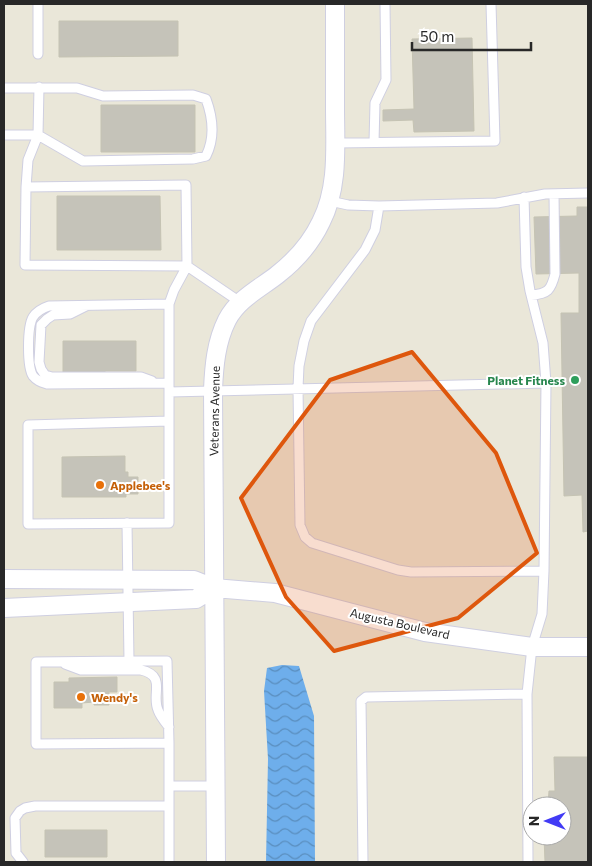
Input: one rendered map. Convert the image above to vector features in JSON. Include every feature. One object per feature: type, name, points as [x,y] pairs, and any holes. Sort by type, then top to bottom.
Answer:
[{"type":"street","name":"Veterans Avenue","points":[[216,862],[214,364],[219,338],[228,319],[240,302],[294,260],[320,224],[330,201],[334,177],[335,143],[335,4]]},
{"type":"street","name":"Augusta Boulevard","points":[[4,579],[194,580],[214,588],[275,593],[426,632],[532,647],[588,647]]},
{"type":"street","points":[[4,608],[128,601],[196,600],[214,588]]},
{"type":"lane","points":[[38,4],[38,54]]},
{"type":"lane","points":[[374,142],[374,103],[386,80],[385,4]]},
{"type":"lane","points":[[335,143],[495,141],[491,4]]},
{"type":"lane","points":[[39,87],[38,135],[28,160],[25,265],[187,266],[240,302]]},
{"type":"lane","points":[[4,88],[77,88],[102,96],[193,95],[206,99],[212,123],[212,146],[206,156],[193,159],[83,161],[38,135],[4,135]]},
{"type":"lane","points":[[26,187],[186,185],[187,266],[169,304],[170,421],[170,523],[28,524],[28,425],[170,421]]},
{"type":"lane","points":[[330,201],[348,205],[379,206],[497,203],[524,197],[588,193]]},
{"type":"lane","points":[[531,295],[542,295],[547,292],[553,285],[556,274],[554,194]]},
{"type":"lane","points":[[524,197],[526,267],[543,343],[546,383],[542,614],[532,647],[527,694],[528,862]]},
{"type":"lane","points":[[379,206],[374,230],[365,250],[311,321],[304,341],[299,366],[298,388],[300,525],[306,537],[312,543],[398,570],[411,572],[544,572]]},
{"type":"lane","points":[[169,304],[49,306],[39,310],[32,317],[30,327],[29,366],[32,375],[38,381],[47,384],[157,383],[169,388],[213,390],[546,383]]},
{"type":"lane","points":[[127,523],[128,661]]},
{"type":"lane","points":[[169,744],[36,744],[36,662],[167,661],[169,728],[170,862]]},
{"type":"lane","points":[[59,662],[81,670],[148,672],[154,677],[157,684],[157,709],[169,728]]},
{"type":"lane","points":[[363,862],[361,701],[366,697],[527,694]]},
{"type":"lane","points":[[169,786],[215,786]]},
{"type":"lane","points":[[23,862],[16,853],[14,836],[15,818],[25,808],[34,806],[170,806]]},
{"type":"highlighted area","points":[[412,352],[496,453],[537,553],[458,618],[334,651],[286,597],[241,498],[330,380]]},
{"type":"water","points":[[282,665],[299,666],[314,716],[315,862],[266,862],[268,759],[264,691],[267,668]]},
{"type":"building","points":[[59,21],[178,21],[178,56],[59,57]]},
{"type":"building","points":[[472,38],[474,131],[414,132],[413,120],[383,121],[383,110],[414,109],[412,39]]},
{"type":"building","points":[[101,105],[195,105],[195,152],[101,152]]},
{"type":"building","points":[[57,196],[160,196],[161,250],[57,250]]},
{"type":"building","name":"Planet Fitness","points":[[577,207],[588,207],[588,531],[583,532],[582,495],[564,496],[561,313],[579,313],[579,273],[536,274],[534,217],[577,216]]},
{"type":"building","points":[[63,341],[136,341],[136,371],[105,371],[105,375],[91,375],[91,372],[63,372]]},
{"type":"building","name":"Applebee's","points":[[125,456],[125,472],[128,472],[128,477],[138,477],[138,494],[126,494],[126,497],[62,497],[62,457]]},
{"type":"building","name":"Wendy's","points":[[117,677],[117,692],[109,692],[109,705],[94,705],[94,702],[82,703],[82,708],[54,708],[54,682],[69,682],[69,678]]},
{"type":"building","points":[[554,757],[588,757],[588,862],[545,862],[544,846],[572,846],[572,796],[549,796],[549,791],[555,791]]},
{"type":"building","points":[[45,830],[107,830],[107,857],[45,857]]},
{"type":"place","name":"Planet Fitness","points":[[575,380]]},
{"type":"place","name":"Applebee's","points":[[100,485]]},
{"type":"place","name":"Wendy's","points":[[81,697]]}]
